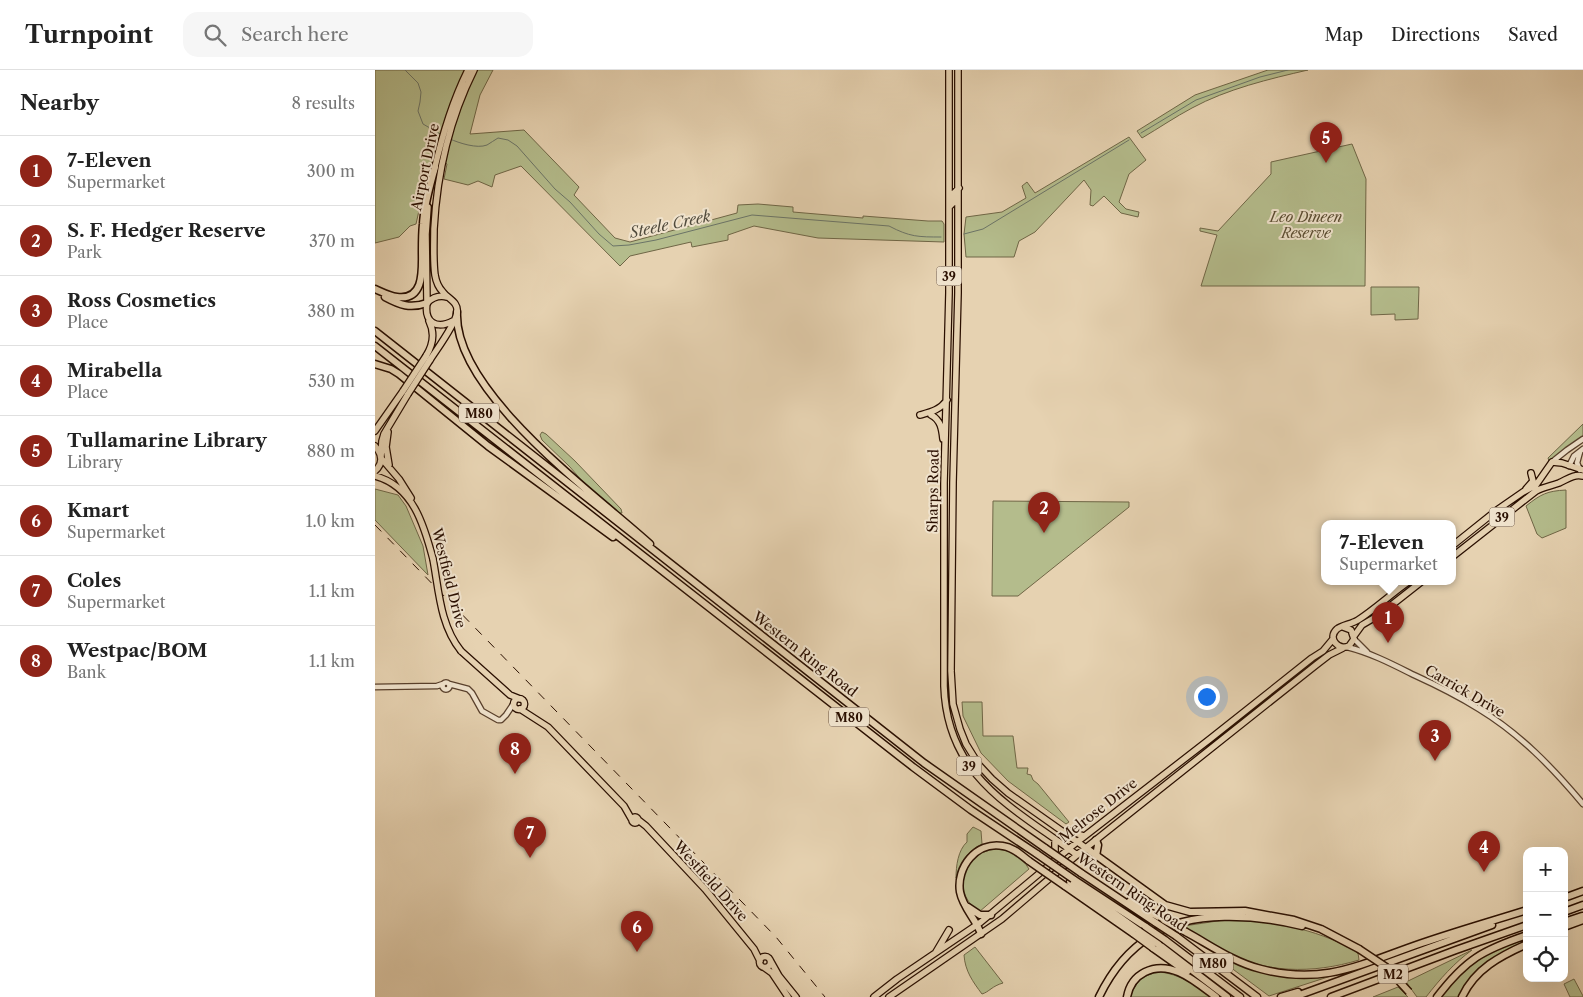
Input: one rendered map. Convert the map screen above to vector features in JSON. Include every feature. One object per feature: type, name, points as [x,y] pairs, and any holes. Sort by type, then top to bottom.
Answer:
[{"type":"highway","points":[[375,290],[401,297],[412,293],[420,284],[423,222],[435,167]]},
{"type":"highway","points":[[375,290],[406,306],[418,306],[427,303]]},
{"type":"highway","points":[[457,312],[458,332],[463,347],[485,386],[503,408],[573,479],[628,524],[692,581]]},
{"type":"highway","name":"Western Ring Road","points":[[375,331],[924,763],[1175,936],[1257,997]]},
{"type":"highway","name":"Western Ring Road","points":[[375,346],[913,767],[1033,858],[1069,882],[1146,927],[1240,996]]},
{"type":"highway","points":[[375,364],[391,369],[399,374],[495,451],[665,574]]},
{"type":"highway","points":[[1096,856],[1097,840]]},
{"type":"highway","points":[[981,934],[960,893],[961,873],[967,861],[976,852],[992,845],[1003,846],[1033,858],[1069,882],[1227,997]]},
{"type":"highway","points":[[1086,848],[1159,902],[1174,909],[1190,912],[1245,911],[1295,920],[1312,926],[1343,940],[1386,967],[1410,994]]},
{"type":"highway","points":[[1568,897],[1583,891]]},
{"type":"highway","points":[[1111,892],[1239,961],[1287,974],[1322,974],[1350,969],[1425,942],[1523,912]]},
{"type":"highway","points":[[965,905],[980,915],[991,915]]},
{"type":"highway","points":[[1568,911],[1583,905]]},
{"type":"highway","name":"M2","points":[[1294,997],[1523,912]]},
{"type":"highway","points":[[1568,921],[1583,916]]},
{"type":"highway","points":[[1099,997],[1115,968],[1134,949],[1151,935],[1186,922],[1207,918],[1233,917],[1279,921],[1343,940]]},
{"type":"highway","points":[[1568,926],[1583,920]]},
{"type":"highway","name":"M2","points":[[1331,997],[1523,926]]},
{"type":"highway","points":[[1437,997],[1456,974],[1470,962],[1496,946],[1523,936]]},
{"type":"highway","points":[[1155,946],[1216,997]]},
{"type":"highway","points":[[1462,997],[1475,977],[1487,965],[1502,955],[1523,946]]},
{"type":"highway","points":[[1127,997],[1131,985],[1138,976],[1148,971],[1163,968],[1175,970],[1183,974],[1216,997]]},
{"type":"highway","points":[[1281,997],[1364,972]]},
{"type":"main road","name":"Airport Drive","points":[[448,297],[436,280],[434,268],[439,160],[468,70]]},
{"type":"main road","name":"Airport Drive","points":[[451,118],[475,70]]},
{"type":"main road","name":"Sharps Road","points":[[949,70],[949,293],[944,483],[944,700],[946,715],[951,732],[972,769],[985,785],[996,796],[1077,855]]},
{"type":"main road","name":"Sharps Road","points":[[958,70],[958,293],[952,693],[954,710],[966,744],[979,765],[1003,788],[1086,848]]},
{"type":"main road","name":"Airport Drive","points":[[427,303],[427,221],[429,194],[435,167],[439,160]]},
{"type":"main road","points":[[950,206],[954,202],[954,193],[959,188]]},
{"type":"main road","points":[[949,293],[958,293]]},
{"type":"main road","points":[[375,430],[405,392],[454,320],[457,312],[454,302],[448,297],[437,297],[427,303],[426,314],[432,330],[432,341],[428,358]]},
{"type":"main road","points":[[428,319],[434,324],[441,325],[449,324],[454,320]]},
{"type":"main road","points":[[375,470],[381,463],[382,441],[405,392]]},
{"type":"main road","points":[[920,415],[938,410],[947,400]]},
{"type":"main road","points":[[931,416],[936,418],[941,430],[945,456]]},
{"type":"main road","points":[[389,467],[386,444],[390,423]]},
{"type":"main road","name":"Westfield Drive","points":[[375,446],[381,457],[408,492],[425,530],[434,564],[444,621],[452,639],[461,652],[510,694],[522,700],[529,713]]},
{"type":"main road","points":[[944,483],[950,465],[954,462]]},
{"type":"main road","points":[[1552,462],[1562,463],[1582,472]]},
{"type":"main road","name":"39","points":[[1456,543],[1497,510],[1536,485],[1552,462]]},
{"type":"main road","points":[[1564,480],[1569,466]]},
{"type":"main road","name":"39","points":[[1456,554],[1528,497],[1544,487],[1556,484],[1582,472]]},
{"type":"main road","points":[[1525,491],[1533,481],[1531,473]]},
{"type":"main road","name":"Westfield Drive","points":[[375,476],[395,485],[413,504]]},
{"type":"main road","points":[[1542,478],[1556,484]]},
{"type":"main road","points":[[1404,585],[1359,619],[1335,632],[1333,639],[1337,645],[1345,648],[1351,644],[1362,626],[1381,614],[1417,585]]},
{"type":"main road","points":[[1343,627],[1351,630],[1354,637]]},
{"type":"main road","name":"Melrose Drive","points":[[874,997],[897,979],[991,915],[1084,836],[1323,651],[1333,639]]},
{"type":"main road","name":"Melrose Drive","points":[[889,997],[1009,913],[1077,855],[1316,665],[1329,655],[1345,648]]},
{"type":"main road","name":"Westfield Drive","points":[[510,694],[514,703]]},
{"type":"main road","points":[[516,699],[522,700],[523,707],[519,709],[515,707],[514,703],[516,699]]},
{"type":"main road","name":"Westfield Drive","points":[[519,709],[529,713],[548,728],[631,811],[635,820],[646,826],[705,889],[754,949],[760,961]]},
{"type":"main road","points":[[972,769],[979,765]]},
{"type":"main road","points":[[1176,765],[1182,772]]},
{"type":"main road","name":"39","points":[[1062,832],[1069,831],[1084,836]]},
{"type":"main road","points":[[1055,839],[1054,854],[1056,859]]},
{"type":"main road","points":[[935,954],[949,930]]},
{"type":"main road","name":"Westfield Drive","points":[[754,949],[769,959],[776,972],[796,997]]},
{"type":"main road","points":[[765,968],[769,965],[769,959],[763,957],[760,965],[772,973],[788,997]]},
{"type":"street","points":[[1552,462],[1583,439]]},
{"type":"street","points":[[1569,466],[1575,456],[1582,450]]},
{"type":"street","points":[[1582,450],[1577,462],[1582,472]]},
{"type":"street","name":"Carrick Drive","points":[[1354,637],[1368,653]]},
{"type":"street","name":"Carrick Drive","points":[[1345,648],[1368,653],[1459,697],[1502,724],[1545,761],[1583,804]]},
{"type":"street","points":[[375,686],[460,686],[472,693],[481,710],[498,720],[519,709]]},
{"type":"street","points":[[507,715],[514,703]]},
{"type":"green space","points":[[375,70],[493,70],[480,95],[470,134],[524,130],[579,187],[574,195],[615,238],[630,242],[737,213],[738,205],[758,204],[793,207],[793,212],[863,218],[863,216],[942,221],[944,224],[944,242],[818,238],[754,226],[728,235],[728,240],[692,247],[691,242],[630,256],[620,266],[521,166],[495,175],[492,187],[478,181],[468,185],[444,179],[447,164],[434,156],[426,179],[416,224],[410,226],[399,237],[375,243]]},
{"type":"green space","points":[[1268,70],[1308,70],[1263,81],[1219,95],[1186,111],[1142,138],[1137,131],[1195,95]]},
{"type":"green space","points":[[1129,137],[1146,160],[1129,174],[1119,202],[1126,209],[1139,212],[1138,217],[1121,213],[1104,196],[1093,206],[1090,205],[1091,190],[1084,180],[1035,232],[1019,241],[1014,257],[966,257],[964,234],[966,217],[1002,212],[1026,198],[1022,186],[1027,182],[1035,193]]},
{"type":"green space","name":"Leo Dineen Reserve","points":[[1352,144],[1366,179],[1365,286],[1201,286],[1217,235],[1200,231],[1200,228],[1218,231],[1271,174],[1271,162]]},
{"type":"green space","points":[[1371,287],[1419,287],[1418,319],[1395,320],[1395,314],[1371,315]]},
{"type":"green space","points":[[1583,424],[1583,437],[1549,461],[1548,458]]},
{"type":"green space","points":[[542,432],[575,461],[621,509],[622,513],[619,513],[589,489],[570,467],[542,440],[540,435]]},
{"type":"green space","points":[[375,489],[398,495],[406,506],[423,546],[428,575],[375,520]]},
{"type":"green space","points":[[1566,490],[1566,528],[1542,538],[1537,534],[1526,506],[1545,494]]},
{"type":"green space","points":[[993,501],[1129,502],[1129,507],[1018,596],[992,596]]},
{"type":"green space","points":[[962,702],[982,702],[983,736],[1013,736],[1017,768],[1028,768],[1027,774],[1031,775],[1033,780],[1069,822],[1066,824],[1008,781],[981,753],[963,716]]},
{"type":"green space","points":[[973,827],[981,831],[982,844],[972,850],[965,858],[959,867],[956,878],[960,854],[967,842],[967,834]]},
{"type":"green space","points":[[996,849],[1015,854],[1029,869],[979,912],[970,904],[965,894],[964,874],[968,865],[975,858],[984,852]]},
{"type":"green space","points":[[1224,920],[1274,924],[1307,931],[1339,942],[1354,950],[1358,953],[1359,960],[1324,968],[1288,969],[1271,967],[1236,957],[1184,926]]},
{"type":"green space","points":[[1523,940],[1523,944],[1486,963],[1471,978],[1458,997],[1441,997],[1469,966],[1479,958]]},
{"type":"green space","points":[[975,947],[1003,983],[982,994],[970,976],[964,955]]},
{"type":"green space","points":[[1472,950],[1459,960],[1426,997],[1417,997],[1406,982]]},
{"type":"green space","points":[[1220,956],[1274,975],[1302,978],[1331,976],[1269,996],[1230,967],[1231,965],[1227,962],[1225,964],[1218,958]]},
{"type":"green space","points":[[1160,972],[1174,975],[1187,981],[1212,997],[1130,997],[1137,983],[1149,975]]},
{"type":"green space","points":[[1574,979],[1583,997],[1570,997],[1564,984]]},
{"type":"green space","points":[[1398,987],[1408,997],[1373,997]]},
{"type":"waterway","name":"Steele Creek","points":[[405,70],[418,83],[421,92],[418,111],[423,124],[442,135]]},
{"type":"waterway","points":[[1141,133],[1196,100],[1260,77],[1288,70]]},
{"type":"waterway","name":"Steele Creek","points":[[450,139],[473,146],[487,145],[498,138],[508,140],[517,146],[555,189],[613,246],[656,240],[752,215],[889,226],[914,236],[941,237]]},
{"type":"waterway","points":[[964,234],[983,229],[1129,140]]},
{"type":"railway","points":[[375,525],[776,937],[825,997]]},
{"type":"place","name":"Tullamarine Library","points":[[1326,163]]},
{"type":"place","name":"S. F. Hedger Reserve","points":[[1044,533]]},
{"type":"place","name":"7-Eleven","points":[[1388,643]]},
{"type":"place","name":"Ross Cosmetics","points":[[1435,761]]},
{"type":"place","name":"Westpac/BOM","points":[[515,774]]},
{"type":"place","name":"Coles","points":[[530,858]]},
{"type":"place","name":"Mirabella","points":[[1484,872]]},
{"type":"place","name":"Kmart","points":[[637,952]]}]
